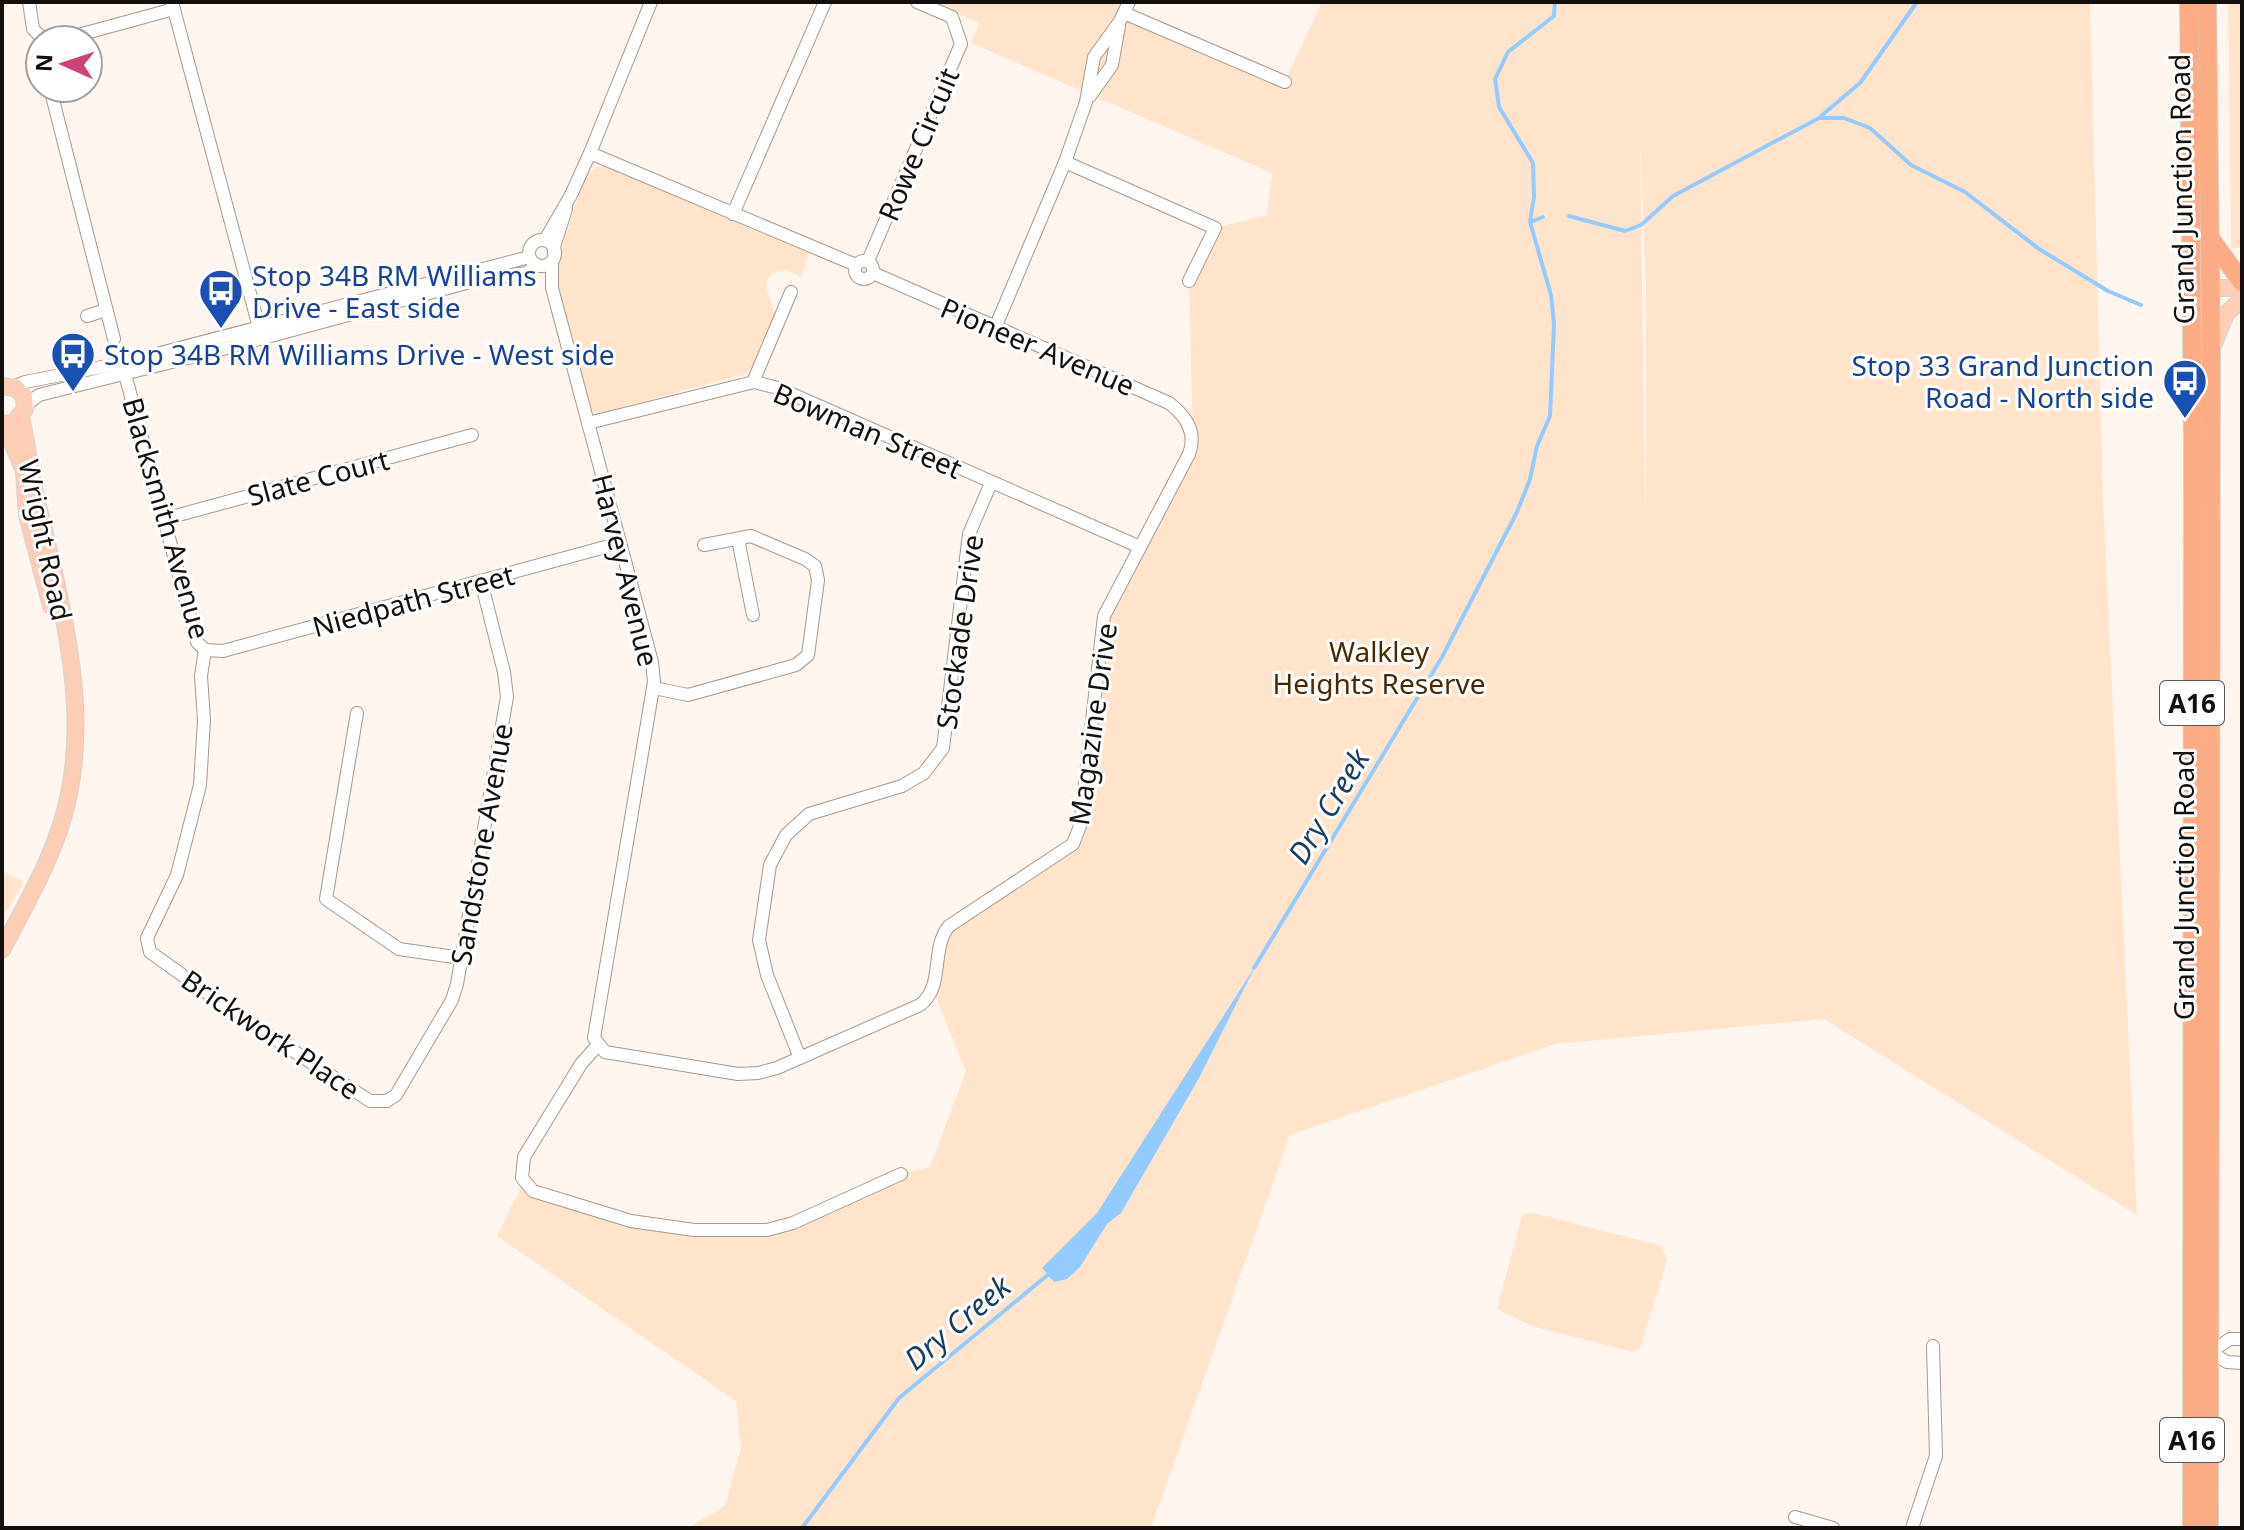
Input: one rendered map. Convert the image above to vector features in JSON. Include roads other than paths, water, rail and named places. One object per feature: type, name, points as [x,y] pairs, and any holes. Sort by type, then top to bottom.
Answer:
[{"type":"highway","name":"Grand Junction Road","points":[[2189,2],[2201,1352],[2209,1528]]},
{"type":"highway","name":"Grand Junction Road","points":[[2192,1528],[2201,1352],[2211,349],[2207,2]]},
{"type":"highway","points":[[2211,238],[2242,285]]},
{"type":"highway","points":[[2191,289],[2211,288]]},
{"type":"main road","points":[[2211,288],[2242,285]]},
{"type":"main road","points":[[2211,349],[2226,314],[2242,299]]},
{"type":"main road","points":[[3,423],[14,422],[23,411],[22,395],[6,382]]},
{"type":"main road","name":"Wright Road","points":[[2,950],[51,852],[69,794],[75,723],[70,649],[23,411]]},
{"type":"main road","name":"Wright Road","points":[[3,423],[24,471],[31,533],[62,651],[69,665]]},
{"type":"street","points":[[29,2],[32,24]]},
{"type":"street","points":[[542,260],[533,243],[545,240],[571,195],[651,2]]},
{"type":"street","points":[[733,214],[825,2]]},
{"type":"street","name":"Rowe Circuit","points":[[866,267],[961,44],[952,17],[917,2]]},
{"type":"street","points":[[104,26],[173,5],[261,332]]},
{"type":"street","points":[[1125,12],[1285,82]]},
{"type":"street","points":[[995,328],[1065,162],[1086,102],[1094,57],[1125,12]]},
{"type":"street","points":[[1086,102],[1112,65],[1125,12]]},
{"type":"street","points":[[54,104],[114,339]]},
{"type":"street","name":"Pioneer Avenue","points":[[590,153],[866,267],[995,328],[1169,403],[1178,410],[1193,432]]},
{"type":"street","points":[[1065,162],[1215,228],[1189,281]]},
{"type":"street","name":"Harvey Avenue","points":[[571,195],[554,247],[542,260],[652,662],[654,688],[594,1032],[598,1045]]},
{"type":"street","points":[[23,411],[39,395],[124,369],[542,260],[551,244],[545,240]]},
{"type":"street","points":[[753,382],[791,292]]},
{"type":"street","points":[[87,316],[106,310]]},
{"type":"street","points":[[6,382],[124,369]]},
{"type":"street","name":"Blacksmith Avenue","points":[[124,369],[197,642],[205,650],[201,676],[204,720],[200,785],[177,875],[147,938],[150,952]]},
{"type":"street","name":"Bowman Street","points":[[588,423],[753,382],[778,388],[1140,547]]},
{"type":"street","name":"Magazine Drive","points":[[598,1045],[605,1052],[738,1074],[769,1070],[925,1002],[933,990],[942,938],[949,926],[1073,844],[1080,826],[1104,616],[1189,454],[1193,432]]},
{"type":"street","name":"Slate Court","points":[[164,519],[472,435]]},
{"type":"street","name":"Stockade Drive","points":[[800,1058],[767,975],[759,940],[770,865],[786,835],[809,814],[902,786],[924,773],[943,748],[969,534],[991,483]]},
{"type":"street","points":[[654,688],[688,695],[796,665],[808,655],[818,580],[815,566],[751,536],[704,545]]},
{"type":"street","points":[[738,539],[753,615]]},
{"type":"street","name":"Niedpath Street","points":[[205,650],[223,651],[620,543]]},
{"type":"street","name":"Sandstone Avenue","points":[[396,1095],[452,1000],[507,697],[504,672],[481,581]]},
{"type":"street","points":[[357,713],[326,899],[399,949],[461,958]]},
{"type":"street","name":"Brickwork Place","points":[[150,952],[231,1010],[370,1101],[387,1101],[396,1095]]},
{"type":"street","points":[[598,1045],[581,1064],[524,1157],[522,1178],[533,1191],[631,1221],[694,1230],[767,1230],[793,1223],[901,1174]]},
{"type":"street","points":[[2201,1352],[2230,1339],[2242,1339]]},
{"type":"street","points":[[1912,1528],[1936,1456],[1933,1346]]},
{"type":"street","points":[[2201,1352],[2227,1362],[2242,1363]]},
{"type":"street","points":[[1795,1517],[1833,1528]]},
{"type":"water","points":[[1256,965],[1199,1078],[1121,1213],[1107,1224],[1080,1267],[1067,1279],[1054,1282],[1042,1268],[1097,1213]]},
{"type":"waterway","name":"Dry Creek","points":[[1254,968],[1442,657],[1517,512],[1530,479],[1537,446],[1550,416],[1554,324],[1551,295],[1530,222],[1534,197],[1533,163],[1499,107],[1495,79],[1508,52],[1554,16],[1555,2]]},
{"type":"waterway","points":[[1821,116],[1860,83],[1917,2]]},
{"type":"waterway","points":[[1569,216],[1625,231],[1641,225],[1673,196],[1819,118],[1844,118],[1870,128],[1911,165],[1965,192],[2039,249],[2108,291],[2141,305]]},
{"type":"waterway","points":[[1531,222],[1543,217]]},
{"type":"waterway","name":"Dry Creek","points":[[802,1528],[899,1398],[1050,1273]]},
{"type":"place","name":"Stop 34B RM Williams Drive - East side","points":[[221,330]]},
{"type":"place","name":"Stop 34B RM Williams Drive - West side","points":[[73,393]]},
{"type":"place","name":"Stop 33 Grand Junction Road - North side","points":[[2185,420]]},
{"type":"park label","name":"Walkley Heights Reserve","points":[[1379,667]]}]
